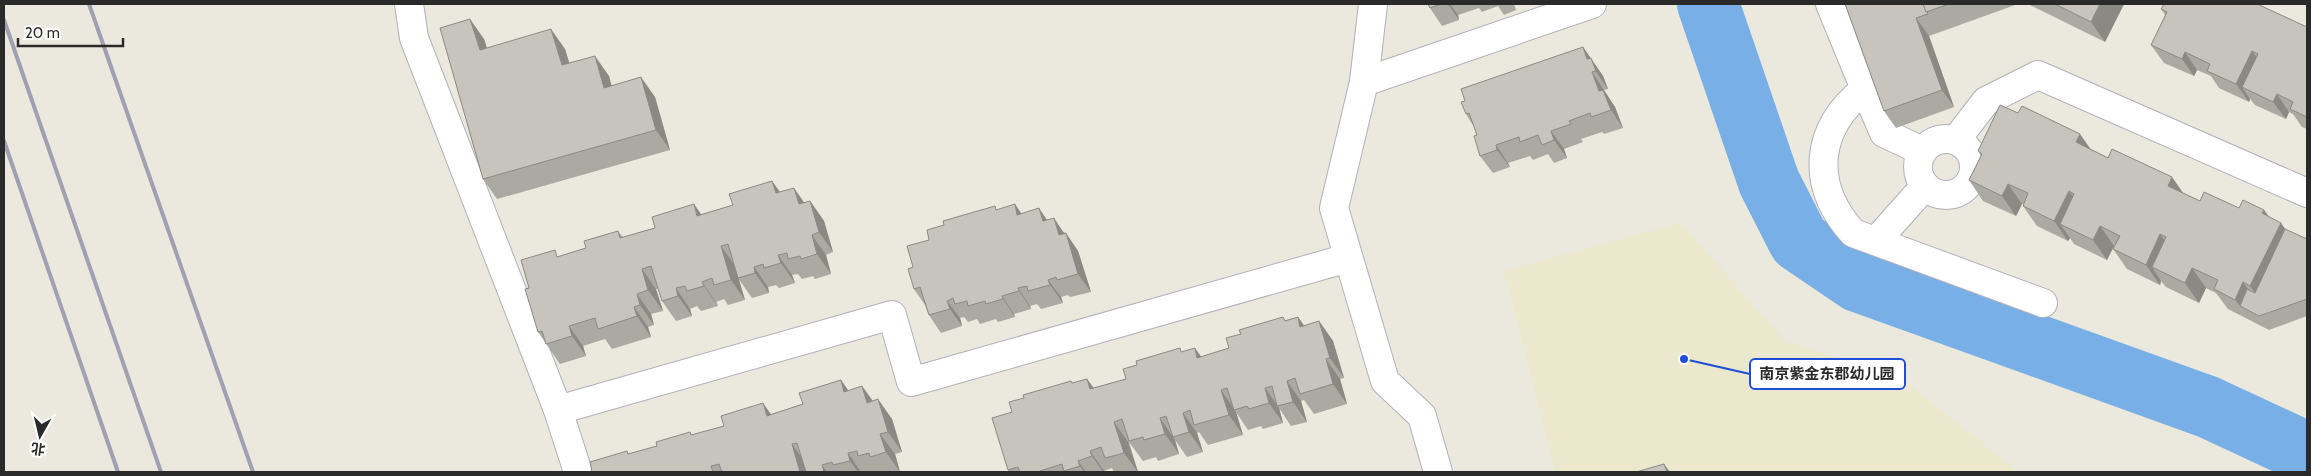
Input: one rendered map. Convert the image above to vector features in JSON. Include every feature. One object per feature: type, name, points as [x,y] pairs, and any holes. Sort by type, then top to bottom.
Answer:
[{"type":"lane","points":[[409,4],[414,38],[558,410],[578,472]]},
{"type":"lane","points":[[1373,4],[1364,82],[1334,208],[1385,381],[1422,416],[1438,472]]},
{"type":"lane","points":[[1364,82],[1592,4]]},
{"type":"lane","points":[[1830,4],[1884,133],[1922,151]]},
{"type":"lane","points":[[1956,140],[1986,101],[2038,75],[2307,193]]},
{"type":"lane","points":[[1865,89],[1850,100],[1839,114],[1827,140],[1823,168],[1828,195],[1841,219],[1853,233],[2043,303]]},
{"type":"lane","points":[[1943,139],[1956,140],[1966,148],[1972,158],[1974,170],[1969,182],[1960,191],[1948,194],[1936,193],[1925,186],[1919,175],[1918,163],[1922,151],[1932,143],[1943,139]]},
{"type":"lane","points":[[1876,241],[1925,186]]},
{"type":"lane","points":[[558,410],[892,315],[911,382],[1348,258]]},
{"type":"shaded area","points":[[1681,223],[1785,341],[1900,378],[2018,471],[1555,472],[1504,271]]},
{"type":"building","points":[[1428,4],[1441,4],[1430,8]]},
{"type":"building","points":[[1845,4],[1923,4],[1928,14],[1916,18],[1942,90],[1884,111]]},
{"type":"building","points":[[1923,4],[1949,4],[1926,12]]},
{"type":"building","points":[[2055,4],[2100,4],[2091,22]]},
{"type":"building","points":[[2164,4],[2257,4],[2307,27],[2307,117],[2290,109],[2293,102],[2277,94],[2273,102],[2242,87],[2258,54],[2252,51],[2236,84],[2207,71],[2210,64],[2185,52],[2182,59],[2151,45],[2167,12],[2161,9]]},
{"type":"building","points":[[470,19],[480,50],[551,29],[562,65],[595,56],[604,88],[641,77],[656,130],[483,179],[440,28]]},
{"type":"building","points":[[1583,47],[1587,59],[1591,58],[1596,71],[1592,72],[1599,91],[1603,90],[1611,110],[1591,117],[1590,113],[1569,121],[1571,124],[1551,131],[1554,140],[1542,145],[1538,135],[1520,142],[1519,137],[1496,145],[1497,150],[1480,156],[1474,136],[1477,135],[1469,113],[1466,114],[1461,102],[1465,101],[1461,89]]},
{"type":"building","points":[[2000,105],[2018,113],[2022,106],[2080,134],[2076,142],[2108,158],[2112,149],[2172,177],[2168,186],[2200,201],[2204,192],[2239,208],[2243,200],[2264,210],[2262,213],[2281,223],[2250,286],[2243,282],[2235,300],[2214,289],[2218,280],[2192,268],[2185,283],[2152,267],[2166,237],[2160,234],[2146,265],[2113,249],[2120,236],[2100,226],[2093,240],[2060,224],[2074,194],[2069,191],[2054,221],[2023,206],[2028,193],[2008,184],[2002,196],[1969,180],[1982,154],[1978,151]]},
{"type":"building","points":[[772,181],[776,193],[794,188],[799,204],[810,201],[819,232],[812,235],[817,254],[801,259],[800,256],[788,259],[787,253],[778,255],[781,263],[764,268],[763,264],[754,267],[755,273],[738,278],[728,244],[721,246],[731,280],[714,285],[712,278],[702,282],[704,286],[687,291],[685,286],[676,288],[678,296],[662,301],[651,266],[642,269],[648,290],[637,294],[640,305],[634,307],[637,316],[598,329],[595,318],[569,326],[572,336],[546,344],[542,331],[538,332],[525,289],[529,288],[521,260],[555,250],[557,257],[586,248],[584,241],[618,231],[620,238],[655,228],[652,217],[694,204],[697,216],[733,205],[729,194]]},
{"type":"building","points":[[1015,204],[1017,215],[1039,208],[1043,221],[1054,218],[1059,235],[1066,233],[1078,274],[1057,280],[1056,277],[1048,280],[1050,285],[1028,291],[1027,286],[1018,288],[1019,291],[1002,296],[1003,299],[986,304],[985,301],[968,306],[967,301],[955,304],[953,298],[947,301],[950,309],[929,315],[920,287],[914,289],[908,269],[913,267],[907,246],[929,240],[927,230],[944,225],[943,221],[995,206],[996,210]]},
{"type":"building","points":[[2285,229],[2307,239],[2307,299],[2259,316],[2240,306],[2247,289],[2255,293]]},
{"type":"building","points":[[1283,317],[1285,321],[1298,317],[1300,327],[1319,321],[1330,358],[1326,359],[1333,384],[1300,394],[1295,378],[1287,381],[1293,402],[1277,406],[1272,386],[1265,388],[1269,403],[1249,409],[1247,406],[1234,410],[1227,388],[1221,390],[1229,415],[1194,425],[1190,410],[1183,413],[1189,432],[1173,437],[1166,416],[1160,418],[1165,434],[1144,440],[1143,437],[1129,441],[1122,419],[1114,422],[1124,453],[1105,458],[1101,447],[1090,451],[1092,456],[1078,461],[1080,466],[1064,471],[1062,464],[1040,472],[1020,472],[1018,467],[1008,470],[992,418],[1012,412],[1009,402],[1024,398],[1023,395],[1071,381],[1072,383],[1087,379],[1090,389],[1126,379],[1123,369],[1137,365],[1136,361],[1180,348],[1181,352],[1195,348],[1197,358],[1229,348],[1226,338],[1241,334],[1239,330]]},
{"type":"building","points":[[841,380],[844,392],[862,386],[867,403],[878,399],[888,432],[880,434],[886,452],[870,457],[869,453],[858,456],[857,451],[848,453],[850,461],[833,465],[832,462],[822,465],[824,471],[820,472],[806,472],[797,443],[792,444],[800,472],[722,472],[719,464],[711,466],[713,472],[592,472],[590,462],[627,451],[628,454],[657,446],[656,442],[690,432],[691,435],[724,426],[721,416],[763,403],[767,416],[803,404],[799,393]]},
{"type":"building","points":[[1664,464],[1667,472],[1636,472]]},
{"type":"waterway","points":[[1708,4],[1769,182],[1799,241],[1858,281],[2208,407],[2307,453]]},
{"type":"railway","points":[[89,4],[253,472]]},
{"type":"railway","points":[[4,20],[161,472]]},
{"type":"railway","points":[[4,141],[118,472]]},
{"type":"place","name":"南京紫金东郡幼儿园","points":[[1684,359]]}]
